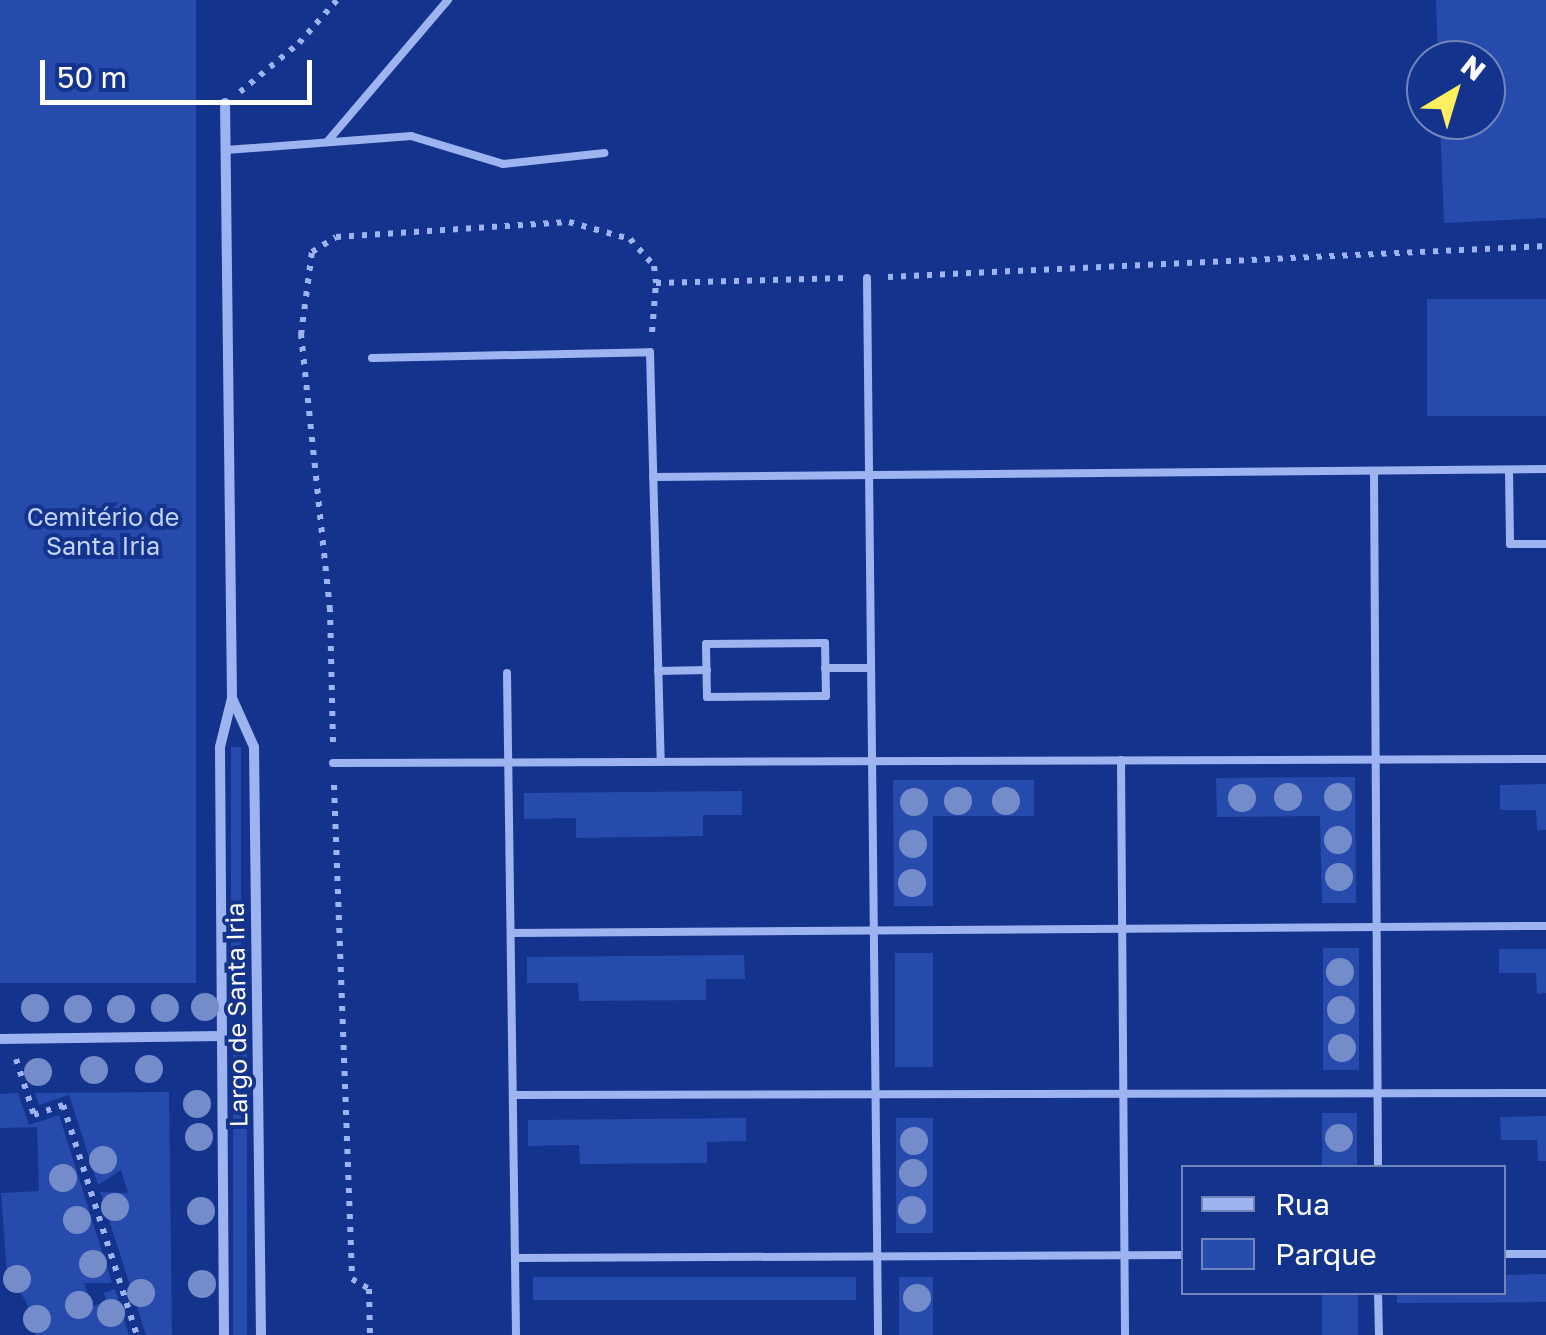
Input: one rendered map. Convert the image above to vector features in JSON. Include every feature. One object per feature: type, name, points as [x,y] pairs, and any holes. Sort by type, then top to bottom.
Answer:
[{"type":"street","name":"Largo de Santa Iria","points":[[224,1335],[220,747],[232,698],[225,103]]},
{"type":"street","name":"Largo de Santa Iria","points":[[232,698],[254,747],[261,1335]]},
{"type":"street","name":"Largo de Santa Iria","points":[[0,1039],[222,1036]]},
{"type":"lane","points":[[327,142],[448,0]]},
{"type":"lane","points":[[226,150],[412,136],[503,164],[604,153]]},
{"type":"lane","points":[[867,278],[878,1335]]},
{"type":"lane","points":[[372,358],[650,352],[660,761]]},
{"type":"lane","points":[[1374,470],[1378,1165]]},
{"type":"lane","points":[[1509,470],[1510,544],[1546,544]]},
{"type":"lane","points":[[654,477],[1546,470]]},
{"type":"lane","points":[[825,642],[825,668],[826,696],[707,697],[706,644],[825,642]]},
{"type":"lane","points":[[825,668],[871,668]]},
{"type":"lane","points":[[658,671],[707,670]]},
{"type":"lane","points":[[507,673],[516,1335]]},
{"type":"lane","points":[[333,763],[1546,759]]},
{"type":"lane","points":[[1121,760],[1125,1335]]},
{"type":"lane","points":[[510,933],[1546,926]]},
{"type":"lane","points":[[513,1095],[1546,1093]]},
{"type":"lane","points":[[1506,1254],[1546,1254]]},
{"type":"lane","points":[[515,1258],[1181,1255]]},
{"type":"lane","points":[[1378,1295],[1378,1335]]},
{"type":"path","points":[[225,103],[279,62],[337,0]]},
{"type":"path","points":[[370,1335],[369,1289],[352,1279],[330,610],[302,336],[312,252],[336,237],[569,222],[630,239],[654,266],[650,352]]},
{"type":"path","points":[[656,284],[867,278],[1546,246]]},
{"type":"path","points":[[16,1058],[34,1115],[64,1106],[137,1335]]},
{"type":"green space","name":"Cemitério de Santa Iria","points":[[0,0],[196,0],[196,983],[0,983]]},
{"type":"green space","points":[[1436,0],[1546,0],[1546,218],[1444,223],[1441,140],[1506,140],[1506,40],[1437,40]]},
{"type":"green space","points":[[1427,299],[1546,299],[1546,416],[1427,416]]},
{"type":"green space","points":[[231,747],[241,747],[241,959],[231,959]]},
{"type":"green space","points":[[1355,777],[1356,903],[1322,903],[1320,816],[1217,817],[1216,778]]},
{"type":"green space","points":[[893,780],[1034,780],[1034,816],[933,816],[933,906],[894,906]]},
{"type":"green space","points":[[1546,784],[1546,830],[1537,830],[1536,810],[1500,810],[1500,785]]},
{"type":"green space","points":[[742,791],[742,815],[703,815],[703,836],[576,838],[576,818],[524,819],[524,793]]},
{"type":"green space","points":[[1323,948],[1359,948],[1359,1070],[1323,1070]]},
{"type":"green space","points":[[1499,949],[1546,949],[1546,993],[1537,994],[1536,973],[1499,973]]},
{"type":"green space","points":[[895,953],[933,953],[933,1067],[895,1067]]},
{"type":"green space","points":[[744,955],[745,979],[706,979],[706,1000],[579,1001],[578,983],[527,983],[527,957]]},
{"type":"green space","points":[[233,1049],[247,1049],[247,1335],[233,1335]]},
{"type":"green space","points":[[169,1092],[172,1335],[146,1335],[100,1192],[128,1193],[121,1170],[98,1185],[69,1095],[39,1105],[35,1093]]},
{"type":"green space","points":[[18,1093],[29,1125],[59,1115],[112,1283],[84,1283],[92,1306],[106,1302],[104,1293],[115,1289],[129,1335],[36,1335],[26,1301],[7,1274],[1,1193],[39,1191],[37,1127],[0,1128],[0,1094]]},
{"type":"green space","points":[[1322,1113],[1357,1113],[1357,1165],[1322,1165]]},
{"type":"green space","points":[[1546,1116],[1546,1161],[1538,1161],[1537,1140],[1501,1140],[1500,1117]]},
{"type":"green space","points":[[746,1118],[746,1141],[707,1142],[707,1163],[580,1164],[579,1145],[528,1146],[528,1120]]},
{"type":"green space","points":[[896,1118],[933,1118],[933,1233],[896,1233]]},
{"type":"green space","points":[[1546,1274],[1546,1302],[1397,1303],[1397,1295],[1506,1295],[1506,1275]]},
{"type":"green space","points":[[533,1277],[856,1277],[856,1300],[533,1300]]},
{"type":"green space","points":[[899,1277],[933,1277],[933,1335],[899,1335]]},
{"type":"green space","points":[[1322,1295],[1358,1295],[1358,1335],[1322,1335]]}]
